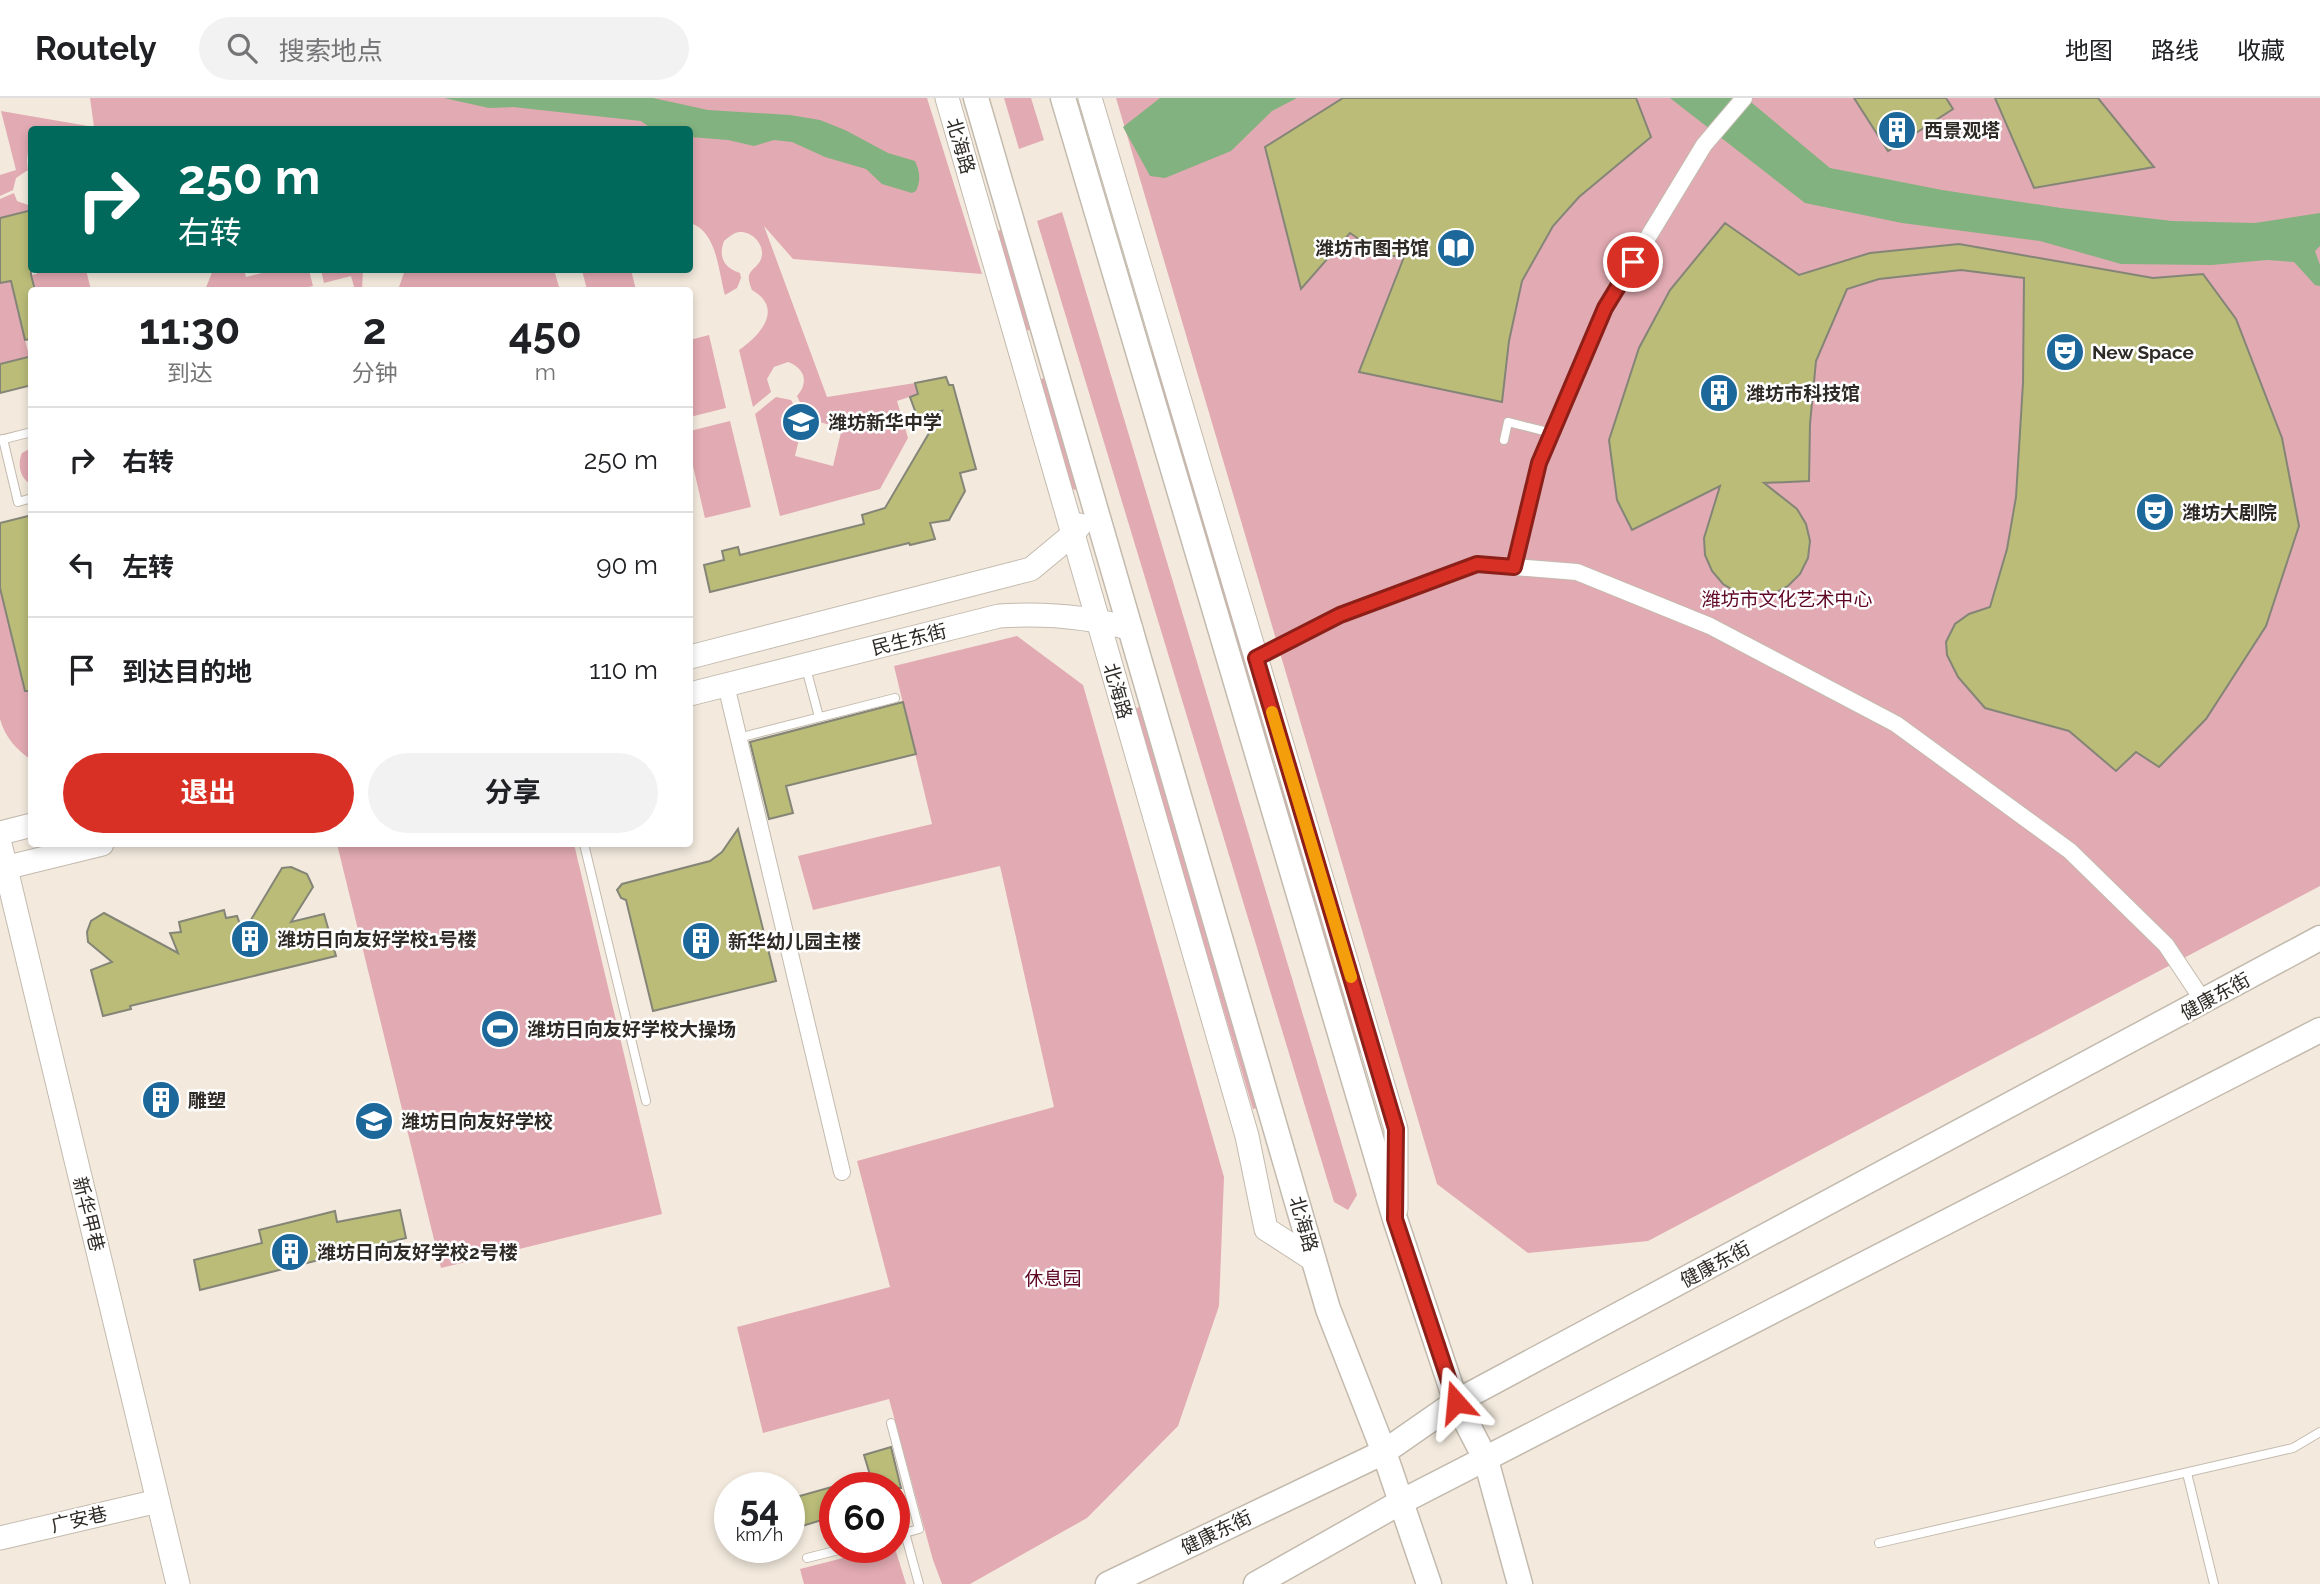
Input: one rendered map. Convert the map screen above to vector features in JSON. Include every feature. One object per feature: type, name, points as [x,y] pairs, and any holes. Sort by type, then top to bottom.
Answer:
[{"type":"main road","name":"北海路","points":[[976,98],[1328,1309],[1384,1452],[1429,1584]]},
{"type":"main road","points":[[1063,98],[1395,1219],[1456,1402],[1486,1460],[1520,1584]]},
{"type":"main road","name":"健康东街","points":[[1108,1584],[1384,1452],[1456,1402],[2320,938]]},
{"type":"main road","points":[[1256,1584],[1401,1502],[2320,1030]]},
{"type":"street","name":"北海路","points":[[947,98],[1247,1136],[1266,1229],[1314,1261]]},
{"type":"street","points":[[1090,98],[1396,1129],[1395,1219]]},
{"type":"street","points":[[1514,567],[1539,463],[1605,308],[1704,145],[1744,98]]},
{"type":"street","name":"民生东街","points":[[693,656],[1031,569],[1072,535],[1095,506]]},
{"type":"street","points":[[1256,658],[1340,615],[1477,564],[1577,572],[1710,626],[1896,724],[2070,850],[2166,945],[2204,1002]]},
{"type":"street","name":"民生东街","points":[[693,693],[999,615],[1035,614],[1097,619],[1131,629]]},
{"type":"street","points":[[726,685],[842,1171]]},
{"type":"street","points":[[1262,769],[1287,760]]},
{"type":"street","points":[[0,833],[28,826]]},
{"type":"street","name":"新华甲巷","points":[[0,844],[3,869],[178,1584]]},
{"type":"street","points":[[3,869],[90,847]]},
{"type":"street","points":[[1354,1082],[1380,1075]]},
{"type":"street","points":[[1247,1136],[1277,1128]]},
{"type":"street","name":"广安巷","points":[[0,1538],[158,1501]]},
{"type":"lane","points":[[1504,440],[1508,422],[1552,433]]},
{"type":"lane","points":[[28,433],[1,440],[18,502],[28,499]]},
{"type":"lane","points":[[805,665],[820,717]]},
{"type":"lane","points":[[738,738],[895,698]]},
{"type":"lane","points":[[585,847],[646,1101]]},
{"type":"lane","points":[[891,1423],[904,1472]]},
{"type":"lane","points":[[1879,1543],[2293,1448],[2320,1432]]},
{"type":"lane","points":[[2187,1473],[2214,1584]]},
{"type":"lane","points":[[910,1495],[919,1529],[910,1532]]},
{"type":"lane","points":[[910,1551],[919,1584]]},
{"type":"lane","points":[[807,1559],[819,1556]]},
{"type":"green space","points":[[90,98],[927,98],[982,274],[793,259],[764,226],[827,397],[915,383],[918,394],[897,401],[908,438],[880,489],[780,516],[755,414],[776,397],[791,400],[803,422],[795,456],[833,466],[842,428],[808,419],[797,396],[803,386],[803,376],[798,368],[788,362],[774,367],[767,379],[771,392],[753,407],[739,350],[755,337],[768,313],[767,305],[762,297],[752,290],[749,279],[750,273],[761,259],[762,249],[757,240],[744,232],[735,233],[724,241],[722,257],[726,265],[740,273],[741,278],[737,288],[725,295],[711,243],[706,234],[693,224],[693,126],[94,126]]},
{"type":"green space","points":[[1004,98],[1031,98],[1044,140],[1019,149]]},
{"type":"green space","name":"潍坊市文化艺术中心","points":[[1116,98],[2320,98],[2320,886],[1648,1241],[1528,1253],[1437,1184]]},
{"type":"green space","points":[[1,111],[88,126],[28,126],[28,170],[16,178],[13,190],[0,196],[0,175],[16,170]]},
{"type":"green space","points":[[14,193],[17,201],[28,205],[28,211],[11,215],[0,228],[0,199]]},
{"type":"green space","points":[[1062,212],[1357,1195],[1348,1210],[1334,1202],[1037,221]]},
{"type":"green space","points":[[1003,229],[1035,329],[1024,331],[995,232]]},
{"type":"green space","points":[[87,273],[90,287],[34,287],[31,275]]},
{"type":"green space","points":[[212,273],[245,273],[246,277],[263,273],[310,273],[313,286],[308,287],[206,287]]},
{"type":"green space","points":[[322,273],[363,273],[362,287],[354,287],[351,276],[324,283]]},
{"type":"green space","points":[[404,273],[555,273],[559,287],[399,287]]},
{"type":"green space","points":[[583,273],[632,273],[635,287],[586,287]]},
{"type":"green space","points":[[11,281],[28,356],[0,364],[0,283]]},
{"type":"green space","points":[[709,335],[726,408],[693,416],[693,339]]},
{"type":"green space","points":[[1154,348],[1275,751],[1266,754],[1146,353]]},
{"type":"green space","points":[[1048,377],[1081,483],[1075,490],[1067,486],[1038,380]]},
{"type":"green space","points":[[730,421],[751,507],[705,518],[693,466],[693,430]]},
{"type":"green space","points":[[28,450],[28,482],[20,471],[22,453]]},
{"type":"green space","points":[[0,588],[28,693],[28,757],[12,742],[0,719]]},
{"type":"green space","name":"休息园","points":[[1017,636],[1083,685],[1224,1177],[1219,1306],[1178,1426],[1087,1518],[970,1584],[942,1584],[889,1399],[763,1433],[737,1327],[890,1287],[857,1161],[1054,1107],[1000,866],[813,910],[798,856],[932,824],[894,666]]},
{"type":"green space","points":[[1144,705],[1264,1106],[1253,1109],[1134,709]]},
{"type":"green space","points":[[1283,779],[1364,1052],[1354,1055],[1275,783]]},
{"type":"green space","name":"潍坊日向友好学校大操场","points":[[338,847],[575,847],[662,1214],[441,1268]]},
{"type":"green space","points":[[824,1563],[900,1563],[906,1584],[804,1584],[800,1569]]},
{"type":"shaded area","points":[[444,98],[653,98],[708,110],[790,115],[820,120],[888,153],[915,161],[919,183],[916,191],[912,193],[882,184],[866,169],[825,157],[792,142],[774,140],[754,146],[728,140],[693,137],[693,126],[648,126],[641,121],[513,107],[489,108]]},
{"type":"shaded area","points":[[1160,98],[1297,98],[1272,111],[1231,151],[1165,178],[1150,176],[1123,127]]},
{"type":"shaded area","points":[[1670,98],[1746,98],[1830,168],[1942,190],[2172,221],[2255,223],[2320,213],[2320,246],[2315,251],[2320,265],[2320,286],[2315,285],[2294,262],[2267,260],[2212,265],[2121,264],[2040,241],[1902,223],[1805,203]]},
{"type":"building","name":"潍坊市图书馆","points":[[1343,98],[1636,98],[1651,137],[1579,197],[1553,226],[1522,281],[1509,341],[1502,402],[1359,372],[1404,257],[1382,255],[1350,233],[1301,289],[1265,147]]},
{"type":"building","name":"西景观塔","points":[[1854,98],[1946,98],[1953,109],[1888,151]]},
{"type":"building","points":[[1995,98],[2098,98],[2154,167],[2034,188]]},
{"type":"building","points":[[28,211],[28,273],[31,273],[34,287],[28,287],[28,340],[25,340],[11,281],[0,283],[0,218]]},
{"type":"building","name":"潍坊大剧院","points":[[1725,223],[1799,275],[1870,253],[1959,244],[2153,278],[2203,274],[2236,319],[2282,438],[2299,526],[2266,626],[2206,719],[2159,767],[2136,752],[2116,771],[2069,731],[1985,708],[1958,677],[1947,655],[1946,642],[1955,624],[1969,614],[1990,607],[2007,549],[2016,497],[2023,383],[2024,278],[1961,270],[1879,279],[1847,289],[1816,361],[1810,424],[1809,481],[1764,483],[1797,509],[1806,524],[1810,541],[1808,558],[1800,574],[1788,586],[1773,594],[1755,597],[1738,593],[1723,584],[1712,571],[1705,555],[1704,538],[1720,486],[1632,530],[1617,500],[1609,440],[1639,348],[1670,290]]},
{"type":"building","points":[[28,357],[28,386],[0,393],[0,364]]},
{"type":"building","points":[[946,377],[949,385],[953,385],[976,469],[960,473],[965,491],[949,520],[930,523],[935,539],[710,592],[704,565],[724,560],[722,551],[738,547],[740,555],[864,524],[862,515],[885,508],[942,411],[917,416],[910,397],[918,394],[915,383]]},
{"type":"building","points":[[28,516],[28,691],[25,691],[0,588],[0,523]]},
{"type":"building","points":[[903,702],[916,754],[786,786],[793,813],[769,819],[750,742]]},
{"type":"building","name":"新华幼儿园主楼","points":[[738,829],[776,981],[653,1011],[626,900],[621,898],[617,890],[622,884],[710,861],[722,852]]},
{"type":"building","name":"潍坊日向友好学校1号楼","points":[[291,867],[307,874],[313,887],[291,922],[324,914],[336,956],[130,1006],[131,1009],[103,1016],[91,970],[112,962],[88,942],[87,932],[91,921],[104,913],[178,953],[170,933],[181,932],[179,922],[224,910],[226,918],[237,916],[243,933],[282,868]]},
{"type":"building","name":"潍坊日向友好学校2号楼","points":[[400,1210],[406,1238],[200,1290],[194,1260],[262,1243],[259,1230],[335,1211],[337,1222]]},
{"type":"building","points":[[891,1447],[897,1472],[869,1472],[864,1455]]},
{"type":"building","points":[[819,1491],[819,1521],[805,1525],[805,1494]]},
{"type":"slow traffic","points":[[1272,712],[1351,977]]},
{"type":"place","name":"西景观塔","points":[[1897,130]]},
{"type":"place","name":"潍坊市图书馆","points":[[1456,248]]},
{"type":"place","name":"New Space","points":[[2065,352]]},
{"type":"place","name":"潍坊市科技馆","points":[[1719,393]]},
{"type":"place","name":"潍坊新华中学","points":[[801,422]]},
{"type":"place","name":"潍坊大剧院","points":[[2155,512]]},
{"type":"place","name":"潍坊日向友好学校1号楼","points":[[250,939]]},
{"type":"place","name":"新华幼儿园主楼","points":[[701,941]]},
{"type":"place","name":"潍坊日向友好学校大操场","points":[[500,1029]]},
{"type":"place","name":"雕塑","points":[[161,1100]]},
{"type":"place","name":"潍坊日向友好学校","points":[[374,1121]]},
{"type":"place","name":"潍坊日向友好学校2号楼","points":[[290,1252]]},
{"type":"route","points":[[1456,1402],[1395,1219],[1396,1129],[1256,658],[1340,615],[1477,564],[1514,567],[1539,463],[1605,308],[1633,262]]}]
